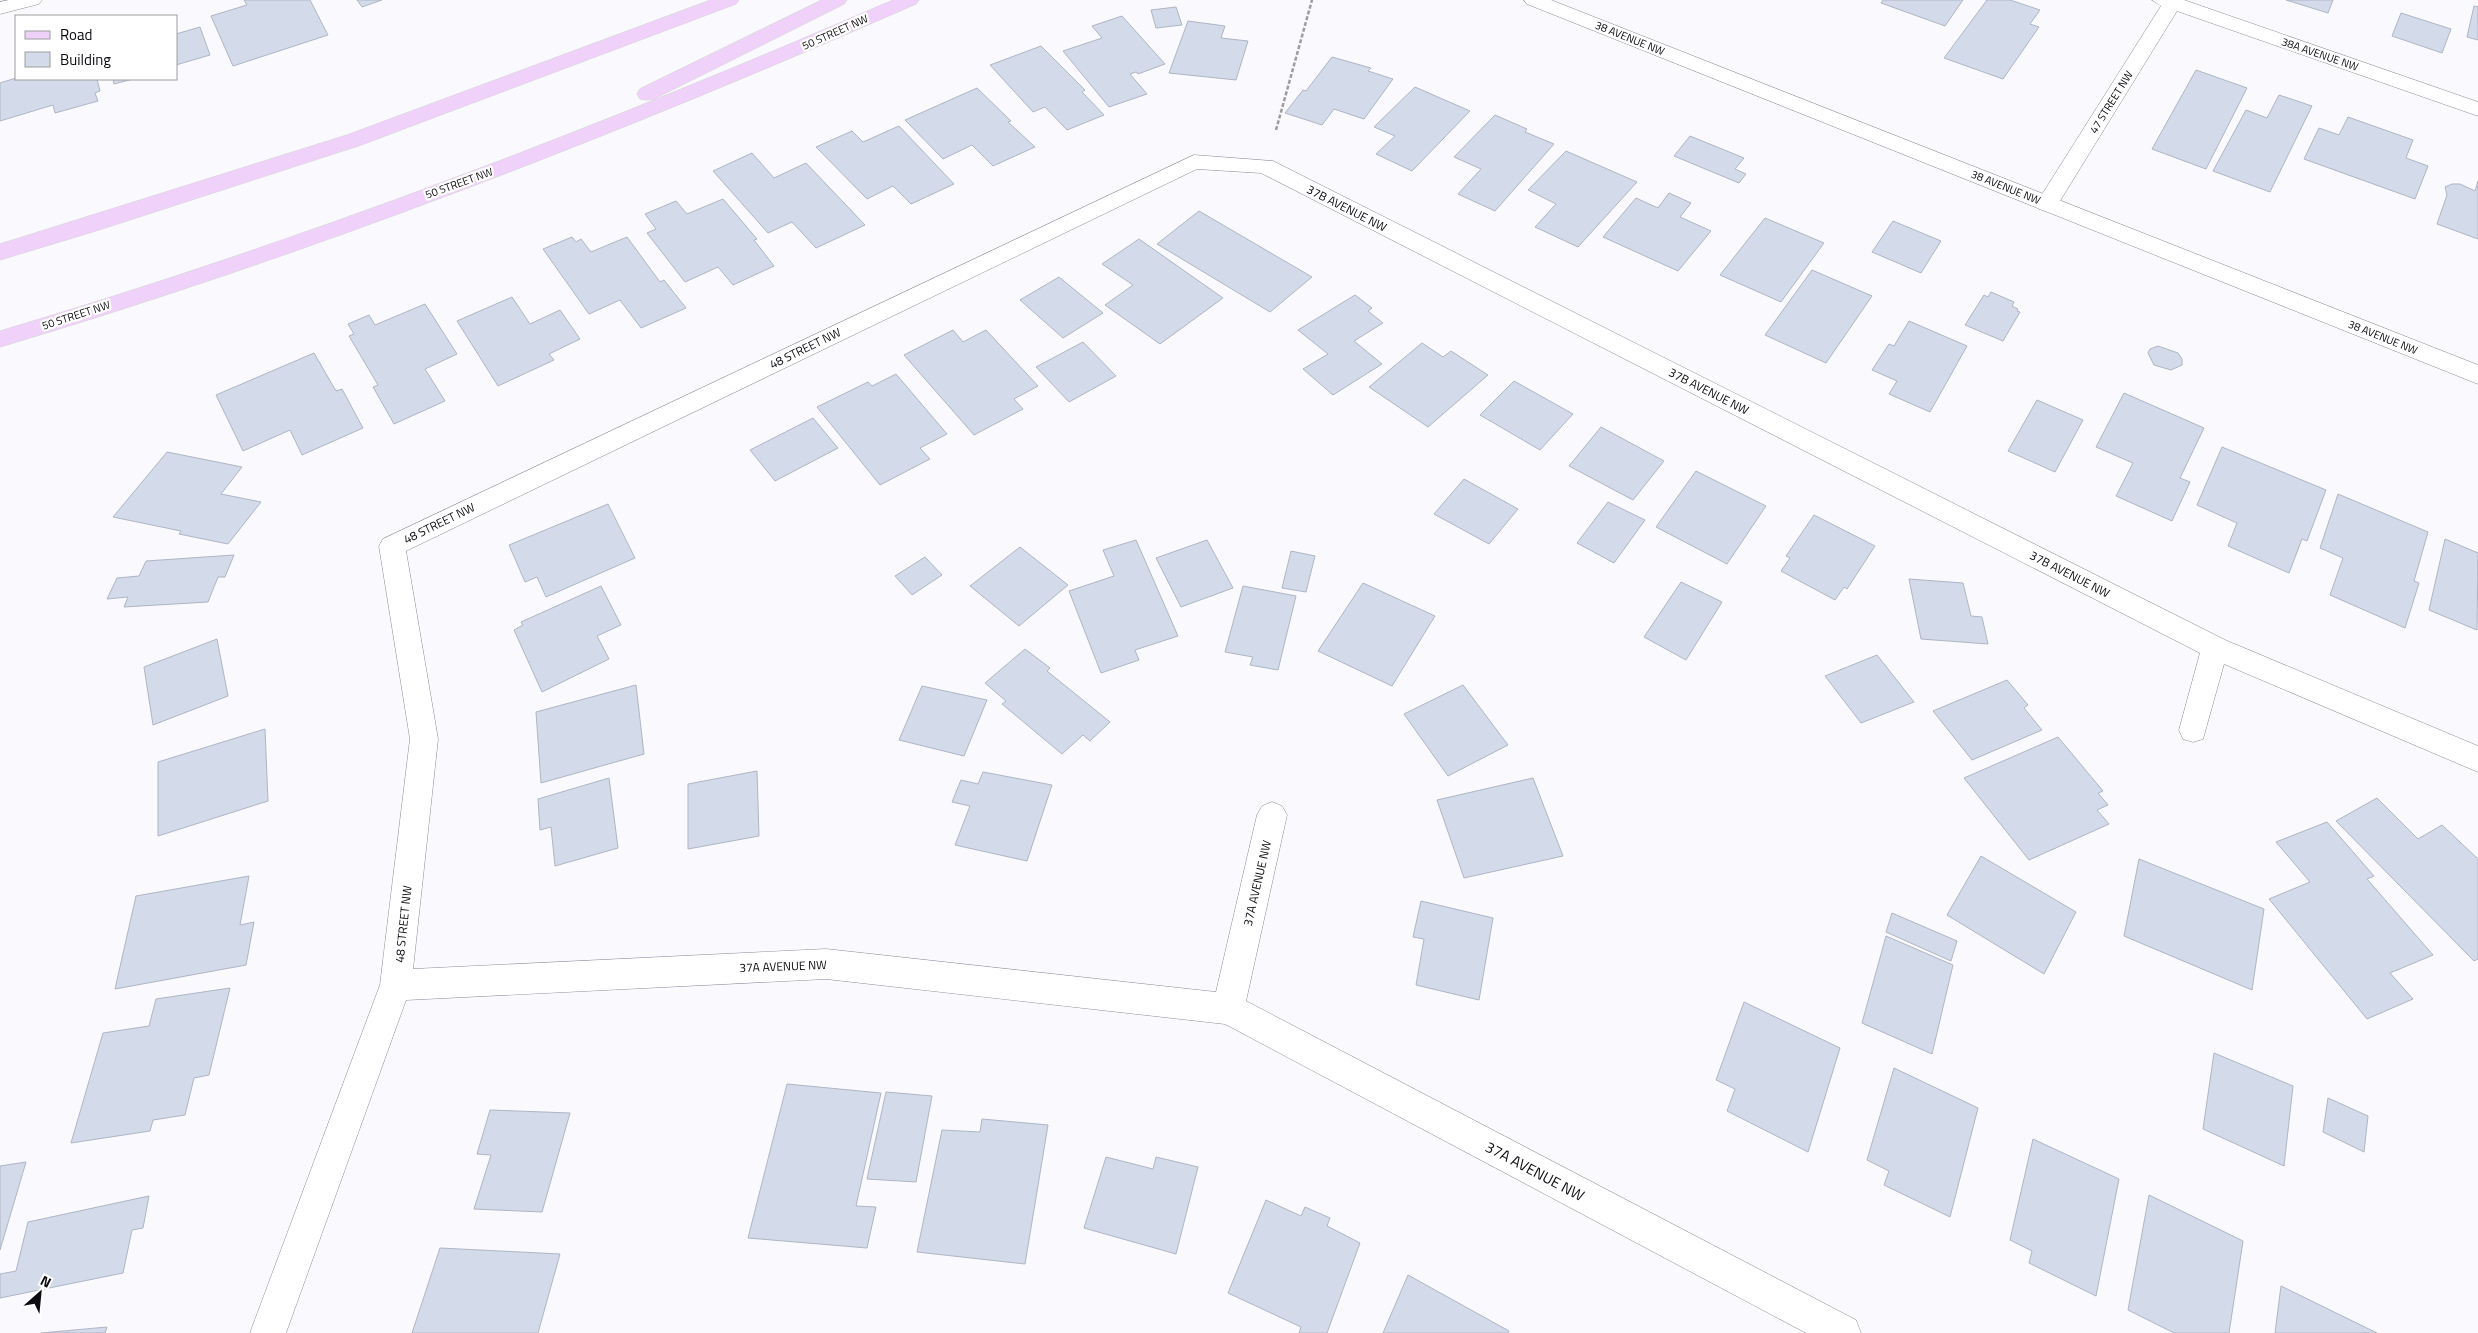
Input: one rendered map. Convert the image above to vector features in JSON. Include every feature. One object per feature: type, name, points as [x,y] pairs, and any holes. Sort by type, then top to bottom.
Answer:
[{"type":"main road","points":[[0,252],[94,224],[354,140],[729,0]]},
{"type":"main road","points":[[527,158],[694,70],[837,0]]},
{"type":"main road","name":"50 STREET NW","points":[[0,339],[288,245],[527,158],[749,70],[908,0]]},
{"type":"street","points":[[0,8],[32,0]]},
{"type":"street","name":"38 AVENUE NW","points":[[1534,0],[2478,375]]},
{"type":"street","name":"47 STREET NW","points":[[2047,204],[2169,1]]},
{"type":"street","name":"38A AVENUE NW","points":[[2169,1],[2478,108]]},
{"type":"street","name":"37B AVENUE NW","points":[[1194,162],[1265,166],[2216,648],[2478,759]]},
{"type":"street","name":"48 STREET NW","points":[[268,1333],[396,985],[424,739],[392,546],[1194,162]]},
{"type":"street","points":[[2194,730],[2216,648]]},
{"type":"street","name":"37A AVENUE NW","points":[[1228,1009],[1272,815]]},
{"type":"street","name":"37A AVENUE NW","points":[[396,985],[826,964],[1228,1009],[1843,1333]]},
{"type":"path","points":[[1265,166],[1312,0]]},
{"type":"building","points":[[244,0],[310,0],[328,35],[233,66],[211,16],[247,5]]},
{"type":"building","points":[[357,0],[382,0],[362,7]]},
{"type":"building","points":[[1883,0],[1963,0],[1945,26],[1881,3]]},
{"type":"building","points":[[1987,0],[2010,0],[2040,10],[2030,24],[2039,27],[2003,79],[1944,58]]},
{"type":"building","points":[[2286,0],[2333,0],[2328,13]]},
{"type":"building","points":[[2474,6],[2478,7],[2478,40],[2467,37]]},
{"type":"building","points":[[1176,7],[1182,25],[1156,28],[1151,10]]},
{"type":"building","points":[[2401,13],[2451,29],[2442,53],[2392,36]]},
{"type":"building","points":[[1122,16],[1165,64],[1138,74],[1136,72],[1130,74],[1147,94],[1109,107],[1063,51],[1102,38],[1092,26]]},
{"type":"building","points":[[1188,21],[1225,26],[1221,38],[1248,41],[1236,80],[1169,73]]},
{"type":"building","points":[[200,27],[210,55],[178,64],[178,33]]},
{"type":"building","points":[[1041,46],[1085,90],[1082,92],[1104,115],[1067,130],[1045,107],[1033,112],[990,65]]},
{"type":"building","points":[[1332,57],[1371,68],[1368,71],[1393,79],[1364,119],[1334,109],[1322,125],[1285,113],[1303,90],[1306,91]]},
{"type":"building","points":[[2196,70],[2247,88],[2206,169],[2152,149]]},
{"type":"building","points":[[15,78],[15,80],[97,80],[100,91],[95,93],[98,101],[55,113],[53,105],[0,121],[0,83]]},
{"type":"building","points":[[113,80],[129,80],[114,84]]},
{"type":"building","points":[[1415,87],[1470,111],[1412,171],[1376,154],[1395,136],[1374,127]]},
{"type":"building","points":[[977,88],[1011,121],[1008,122],[1035,147],[993,166],[972,145],[943,159],[905,120]]},
{"type":"building","points":[[2279,95],[2312,106],[2270,192],[2213,171],[2246,110],[2267,118]]},
{"type":"building","points":[[1495,115],[1527,129],[1525,132],[1554,144],[1495,211],[1458,194],[1481,169],[1454,157]]},
{"type":"building","points":[[2348,117],[2413,140],[2406,158],[2428,166],[2415,199],[2304,159],[2319,128],[2339,135]]},
{"type":"building","points":[[899,126],[954,184],[911,204],[893,186],[867,199],[816,147],[852,131],[863,142]]},
{"type":"building","points":[[1690,136],[1744,158],[1735,169],[1746,174],[1739,183],[1674,156]]},
{"type":"building","points":[[1566,151],[1637,182],[1578,247],[1535,227],[1556,204],[1528,190]]},
{"type":"building","points":[[752,153],[774,178],[806,163],[865,225],[816,248],[792,222],[768,233],[713,171]]},
{"type":"building","points":[[2478,181],[2478,239],[2437,224],[2447,195],[2445,187],[2452,184],[2460,184],[2475,191]]},
{"type":"building","points":[[1669,193],[1691,203],[1680,217],[1711,231],[1678,271],[1603,237],[1636,198],[1658,208]]},
{"type":"building","points":[[723,199],[757,239],[754,240],[774,266],[733,285],[718,267],[685,282],[647,233],[656,229],[645,214],[676,201],[687,214]]},
{"type":"building","points":[[1199,211],[1312,277],[1270,312],[1157,244]]},
{"type":"building","points":[[1765,218],[1824,243],[1781,302],[1720,275]]},
{"type":"building","points":[[1893,221],[1941,241],[1921,273],[1872,252]]},
{"type":"building","points":[[572,237],[576,242],[581,239],[591,252],[627,237],[660,282],[664,280],[686,308],[641,328],[620,300],[589,314],[543,249]]},
{"type":"building","points":[[1139,239],[1223,298],[1160,344],[1105,305],[1133,285],[1102,264]]},
{"type":"building","points":[[1812,270],[1872,296],[1826,363],[1765,335]]},
{"type":"building","points":[[1059,277],[1103,313],[1063,338],[1020,300]]},
{"type":"building","points":[[1991,292],[2014,302],[2012,306],[2020,312],[2003,341],[1965,325],[1984,295],[1988,297]]},
{"type":"building","points":[[1355,295],[1372,308],[1368,311],[1383,323],[1354,341],[1382,364],[1333,395],[1303,369],[1328,354],[1298,330]]},
{"type":"building","points":[[512,297],[530,324],[560,310],[580,339],[549,354],[554,360],[498,386],[457,321]]},
{"type":"building","points":[[425,304],[457,354],[425,369],[445,401],[394,424],[373,387],[378,385],[349,336],[354,334],[348,324],[369,315],[375,325]]},
{"type":"building","points":[[1909,321],[1967,346],[1930,412],[1889,394],[1897,381],[1872,370],[1889,344],[1894,346]]},
{"type":"building","points":[[953,330],[963,342],[986,330],[1038,386],[1014,399],[1023,409],[974,435],[904,355]]},
{"type":"building","points":[[1083,342],[1116,376],[1069,402],[1036,367]]},
{"type":"building","points":[[1422,343],[1443,357],[1451,351],[1488,375],[1428,427],[1369,387]]},
{"type":"building","points":[[2158,346],[2178,353],[2182,359],[2182,365],[2171,370],[2154,365],[2148,353],[2150,349]]},
{"type":"building","points":[[314,353],[336,391],[342,389],[363,428],[302,455],[290,430],[243,451],[216,395]]},
{"type":"building","points":[[896,374],[947,434],[920,448],[930,459],[880,485],[817,407],[868,382],[872,386]]},
{"type":"building","points":[[1514,381],[1573,414],[1540,450],[1480,415]]},
{"type":"building","points":[[2124,393],[2204,428],[2180,478],[2190,482],[2172,521],[2116,496],[2133,463],[2096,447]]},
{"type":"building","points":[[2037,400],[2083,420],[2055,472],[2008,451]]},
{"type":"building","points":[[813,418],[838,448],[775,481],[750,450]]},
{"type":"building","points":[[1601,427],[1664,461],[1633,500],[1569,466]]},
{"type":"building","points":[[2222,447],[2326,490],[2307,541],[2302,539],[2289,573],[2228,546],[2237,523],[2197,505]]},
{"type":"building","points":[[167,452],[242,467],[221,494],[261,502],[228,544],[179,534],[181,531],[113,517]]},
{"type":"building","points":[[1696,471],[1766,506],[1727,564],[1656,527]]},
{"type":"building","points":[[1464,479],[1518,509],[1489,544],[1434,514]]},
{"type":"building","points":[[2338,494],[2428,532],[2414,581],[2419,583],[2405,628],[2330,595],[2343,558],[2320,548]]},
{"type":"building","points":[[1608,502],[1645,520],[1614,563],[1577,543]]},
{"type":"building","points":[[608,504],[635,558],[546,597],[537,577],[525,582],[509,545]]},
{"type":"building","points":[[1814,515],[1875,546],[1847,589],[1844,587],[1835,600],[1781,571],[1790,558],[1786,556]]},
{"type":"building","points":[[2445,539],[2478,553],[2477,630],[2429,610]]},
{"type":"building","points":[[1136,540],[1178,636],[1135,650],[1139,660],[1101,673],[1069,591],[1114,576],[1103,550]]},
{"type":"building","points":[[1207,540],[1233,588],[1181,607],[1156,558]]},
{"type":"building","points":[[1020,547],[1068,585],[1019,626],[970,586]]},
{"type":"building","points":[[1291,551],[1315,556],[1306,592],[1282,588]]},
{"type":"building","points":[[234,555],[225,577],[218,577],[208,602],[124,607],[128,597],[107,599],[117,578],[139,576],[146,561]]},
{"type":"building","points":[[925,557],[942,575],[912,595],[895,576]]},
{"type":"building","points":[[1909,579],[1963,583],[1971,616],[1982,617],[1988,644],[1921,639]]},
{"type":"building","points":[[1681,582],[1722,602],[1686,660],[1644,637]]},
{"type":"building","points":[[1363,583],[1435,616],[1392,686],[1318,651]]},
{"type":"building","points":[[601,586],[621,625],[597,636],[609,659],[542,692],[514,630],[523,625],[521,622]]},
{"type":"building","points":[[1243,586],[1296,596],[1278,670],[1250,665],[1253,657],[1225,652]]},
{"type":"building","points":[[217,639],[228,696],[153,725],[144,667]]},
{"type":"building","points":[[1025,649],[1050,668],[1047,671],[1110,722],[1090,741],[1083,735],[1062,754],[1002,704],[1006,701],[985,683]]},
{"type":"building","points":[[1877,655],[1914,702],[1861,723],[1825,676]]},
{"type":"building","points":[[2007,680],[2028,705],[2024,708],[2042,730],[1972,760],[1933,711]]},
{"type":"building","points":[[636,685],[644,754],[541,783],[536,712]]},
{"type":"building","points":[[1463,685],[1508,745],[1448,776],[1404,714]]},
{"type":"building","points":[[922,686],[987,700],[964,756],[899,740]]},
{"type":"building","points":[[265,729],[268,801],[158,836],[158,762]]},
{"type":"building","points":[[2058,737],[2103,791],[2098,793],[2108,805],[2097,810],[2109,824],[2029,860],[1964,778]]},
{"type":"building","points":[[757,771],[759,836],[688,849],[688,784]]},
{"type":"building","points":[[983,772],[1052,785],[1027,861],[955,845],[970,806],[952,802],[961,780],[978,784]]},
{"type":"building","points":[[609,778],[618,848],[555,866],[551,827],[540,830],[538,799]]},
{"type":"building","points":[[1533,778],[1563,856],[1464,878],[1437,800]]},
{"type":"building","points":[[2377,798],[2418,839],[2442,825],[2478,859],[2478,959],[2474,961],[2336,821]]},
{"type":"building","points":[[2327,822],[2374,876],[2367,879],[2433,955],[2390,973],[2413,999],[2367,1019],[2269,899],[2310,882],[2276,842]]},
{"type":"building","points":[[1981,856],[2076,912],[2044,974],[1947,915]]},
{"type":"building","points":[[2139,859],[2264,909],[2252,990],[2124,936]]},
{"type":"building","points":[[249,876],[240,925],[254,922],[246,965],[115,989],[136,896]]},
{"type":"building","points":[[1421,901],[1493,918],[1479,1000],[1416,985],[1424,939],[1413,937]]},
{"type":"building","points":[[1892,913],[1957,941],[1951,961],[1886,932]]},
{"type":"building","points":[[1886,936],[1953,965],[1932,1054],[1862,1023]]},
{"type":"building","points":[[230,988],[209,1075],[194,1078],[185,1115],[153,1120],[150,1131],[71,1143],[103,1033],[149,1026],[156,999]]},
{"type":"building","points":[[1744,1002],[1840,1048],[1808,1152],[1727,1111],[1735,1089],[1716,1080]]},
{"type":"building","points":[[2214,1053],[2293,1086],[2284,1166],[2203,1129]]},
{"type":"building","points":[[1894,1068],[1978,1108],[1950,1217],[1884,1185],[1889,1171],[1867,1160]]},
{"type":"building","points":[[787,1084],[881,1093],[856,1206],[876,1207],[867,1248],[748,1238]]},
{"type":"building","points":[[886,1092],[932,1096],[916,1182],[867,1179]]},
{"type":"building","points":[[2328,1098],[2368,1116],[2364,1152],[2323,1132]]},
{"type":"building","points":[[490,1110],[570,1113],[542,1212],[474,1209],[491,1155],[477,1154]]},
{"type":"building","points":[[982,1119],[1048,1125],[1025,1264],[917,1252],[942,1130],[980,1132]]},
{"type":"building","points":[[2033,1139],[2119,1179],[2096,1296],[2029,1263],[2032,1251],[2010,1240]]},
{"type":"building","points":[[1106,1157],[1153,1169],[1156,1157],[1198,1167],[1176,1254],[1084,1228]]},
{"type":"building","points":[[26,1162],[0,1250],[0,1166]]},
{"type":"building","points":[[2149,1195],[2243,1241],[2229,1333],[2174,1333],[2128,1310]]},
{"type":"building","points":[[149,1196],[143,1228],[132,1230],[123,1273],[0,1298],[0,1274],[16,1271],[28,1222]]},
{"type":"building","points":[[1266,1200],[1301,1216],[1305,1207],[1330,1218],[1327,1226],[1360,1243],[1327,1333],[1299,1333],[1301,1327],[1228,1293]]},
{"type":"building","points":[[440,1248],[560,1254],[538,1333],[412,1333]]},
{"type":"building","points":[[1408,1275],[1509,1331],[1508,1333],[1383,1333]]},
{"type":"building","points":[[2281,1286],[2377,1333],[2275,1333]]},
{"type":"building","points":[[107,1327],[105,1333],[41,1333]]}]
